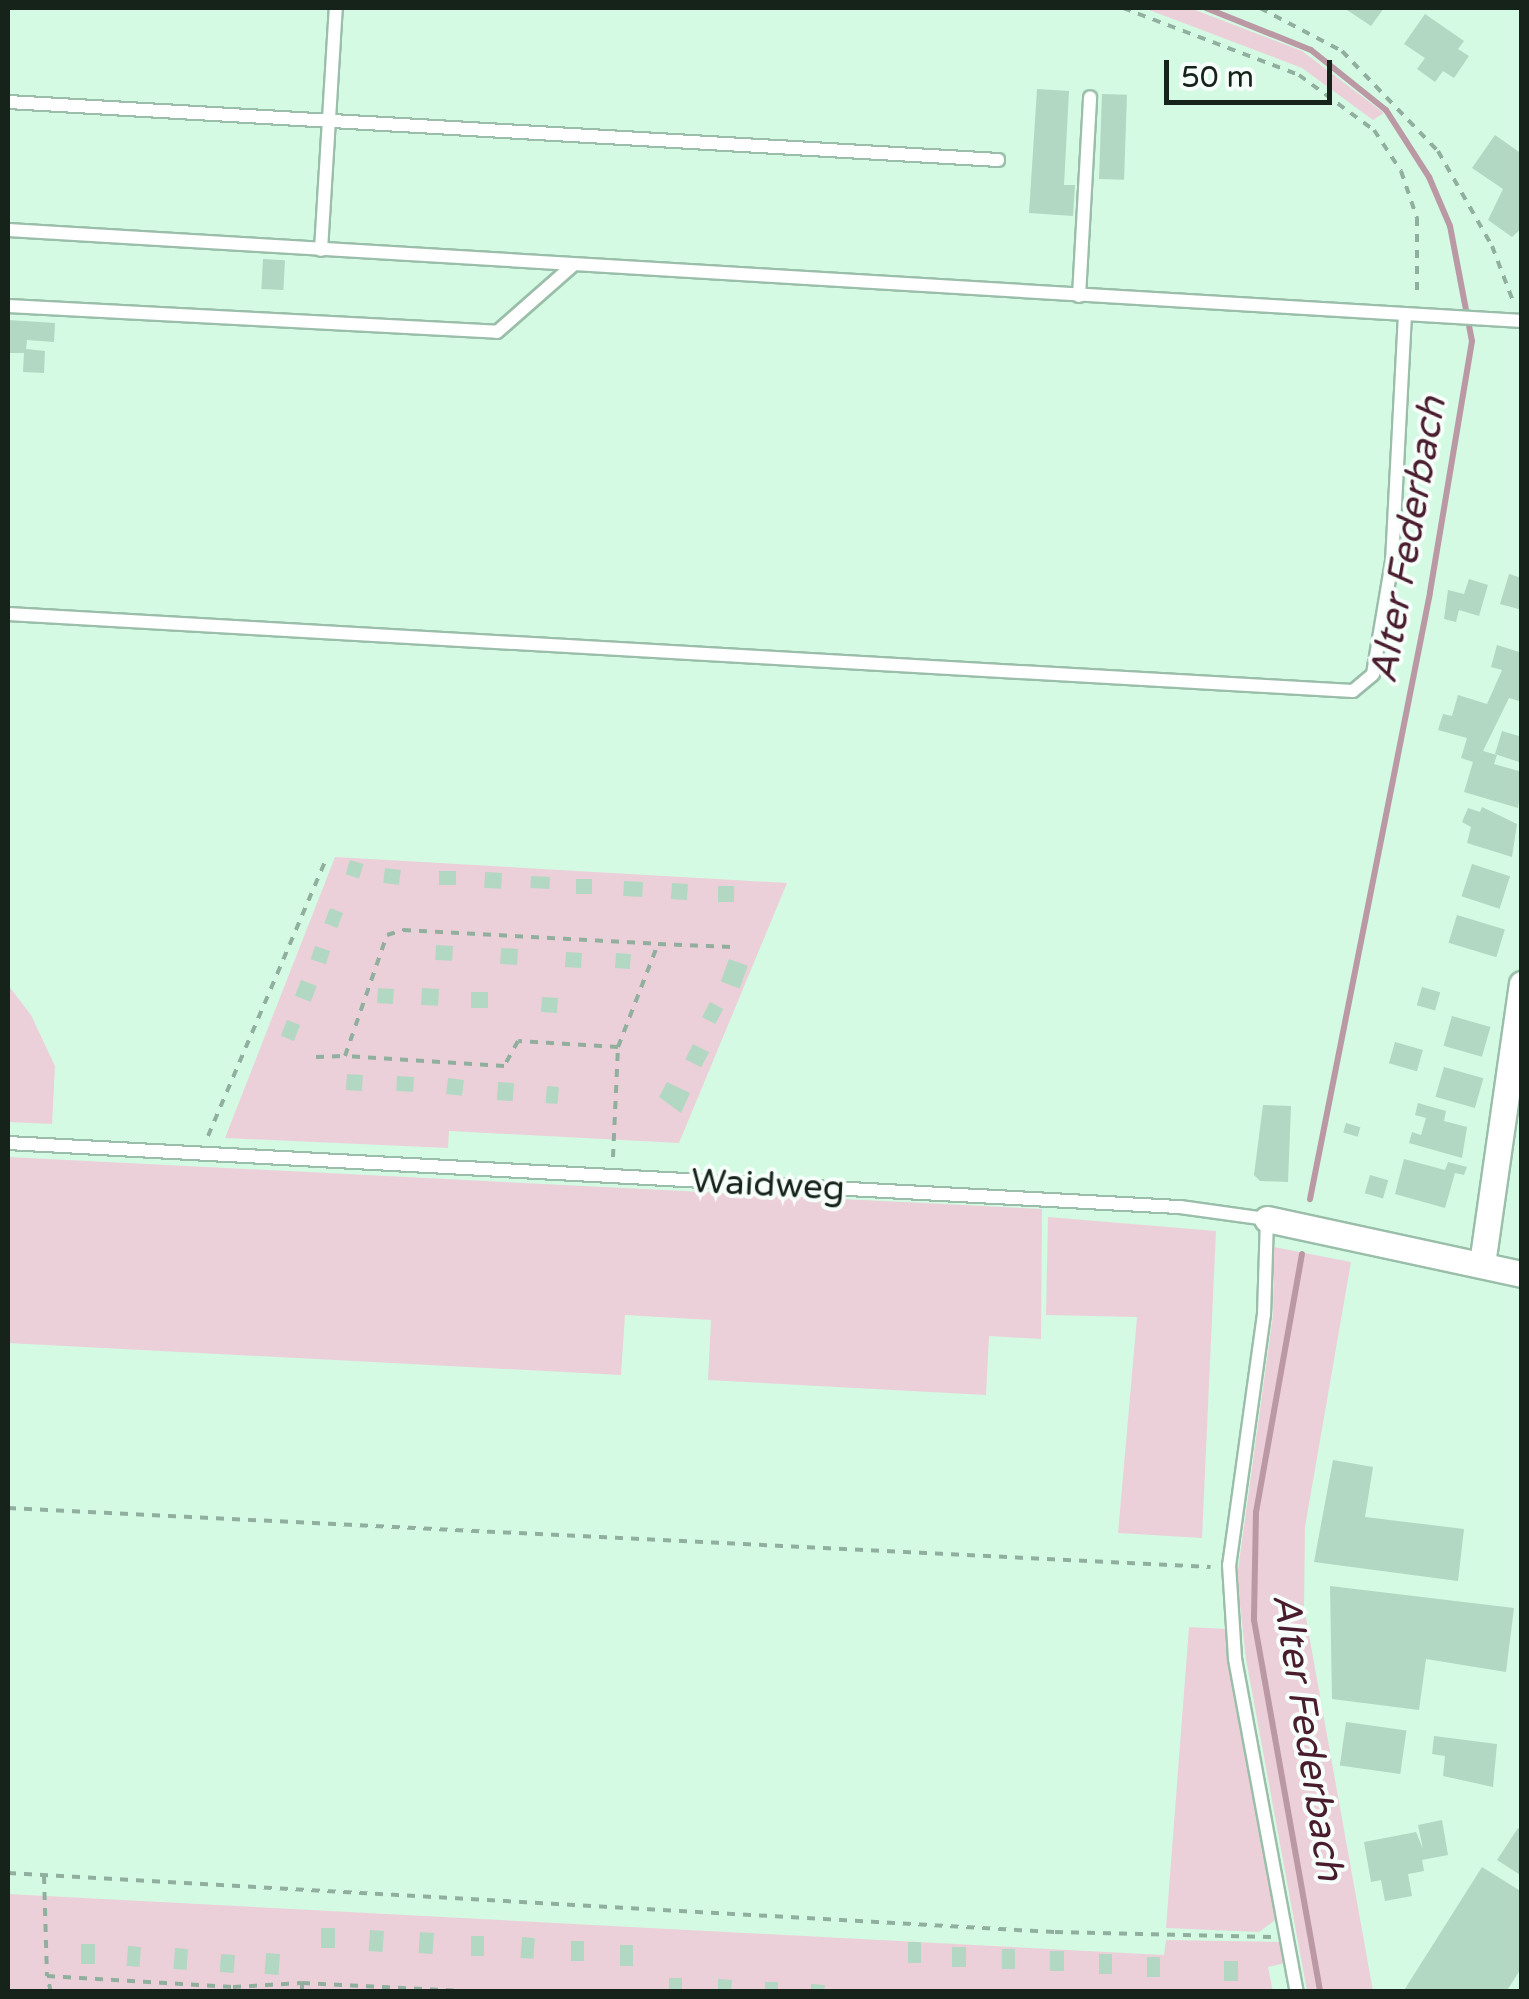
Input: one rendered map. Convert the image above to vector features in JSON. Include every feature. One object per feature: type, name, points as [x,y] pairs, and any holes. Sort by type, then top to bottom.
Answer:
[{"type":"street","points":[[1482,1264],[1522,984]]},
{"type":"street","name":"Waidweg","points":[[1267,1219],[1522,1274]]},
{"type":"lane","points":[[321,250],[336,8]]},
{"type":"lane","points":[[1079,296],[1090,96]]},
{"type":"lane","points":[[8,102],[998,160]]},
{"type":"lane","points":[[8,230],[1513,321]]},
{"type":"lane","points":[[8,306],[497,332],[572,266]]},
{"type":"lane","points":[[8,614],[1353,691],[1373,674],[1392,562],[1411,315]]},
{"type":"lane","name":"Waidweg","points":[[8,1143],[1180,1207],[1267,1219]]},
{"type":"lane","points":[[1267,1219],[1264,1314],[1229,1565],[1236,1659],[1297,1992]]},
{"type":"path","points":[[1123,8],[1300,75],[1374,130],[1401,171],[1417,218],[1411,315]]},
{"type":"path","points":[[1260,8],[1342,51],[1438,150],[1492,246],[1513,321]]},
{"type":"path","points":[[200,1154],[326,860]]},
{"type":"path","points":[[345,1056],[387,935],[403,930],[732,947]]},
{"type":"path","points":[[612,1176],[618,1047],[658,944]]},
{"type":"path","points":[[316,1057],[504,1066],[518,1041],[618,1047]]},
{"type":"path","points":[[8,1508],[1154,1569],[1229,1565]]},
{"type":"path","points":[[8,1874],[1056,1932],[1260,1939],[1286,1934]]},
{"type":"path","points":[[44,1875],[47,1976],[51,1992]]},
{"type":"path","points":[[47,1976],[233,1987],[302,1983],[489,1992]]},
{"type":"path","points":[[302,1983],[302,1992]]},
{"type":"shaded area","points":[[1144,8],[1190,8],[1302,51],[1384,113],[1373,120],[1302,68]]},
{"type":"shaded area","points":[[335,857],[787,883],[679,1143],[449,1131],[448,1148],[225,1138]]},
{"type":"shaded area","points":[[8,985],[31,1015],[55,1066],[52,1124],[8,1122]]},
{"type":"shaded area","points":[[8,1157],[1042,1209],[1041,1339],[989,1336],[986,1395],[708,1380],[711,1320],[625,1315],[621,1375],[8,1343]]},
{"type":"shaded area","points":[[1048,1217],[1216,1231],[1202,1538],[1118,1533],[1137,1317],[1046,1315]]},
{"type":"shaded area","points":[[1274,1247],[1351,1262],[1305,1527],[1304,1607],[1373,1991],[1307,1991],[1246,1659],[1237,1577],[1273,1315]]},
{"type":"shaded area","points":[[1189,1627],[1227,1629],[1278,1918],[1259,1932],[1166,1928]]},
{"type":"shaded area","points":[[8,1894],[1164,1955],[1166,1940],[1281,1942],[1286,1963],[1268,1967],[1273,1992],[8,1992]]},
{"type":"building","points":[[1344,8],[1384,8],[1371,26]]},
{"type":"building","points":[[1425,14],[1464,41],[1458,49],[1469,56],[1454,78],[1443,71],[1435,82],[1417,69],[1425,58],[1404,44]]},
{"type":"building","points":[[1037,89],[1069,91],[1064,185],[1075,185],[1073,216],[1029,213]]},
{"type":"building","points":[[1102,94],[1127,95],[1124,180],[1099,179]]},
{"type":"building","points":[[1495,135],[1522,154],[1522,228],[1512,237],[1488,220],[1503,189],[1472,168]]},
{"type":"building","points":[[263,259],[285,260],[283,290],[261,289]]},
{"type":"building","points":[[8,320],[55,323],[54,342],[27,340],[26,349],[45,351],[44,373],[23,372],[24,353],[8,353]]},
{"type":"building","points":[[1509,574],[1522,578],[1522,610],[1500,604]]},
{"type":"building","points":[[1469,579],[1488,585],[1479,616],[1459,610],[1456,622],[1444,619],[1448,590],[1464,594]]},
{"type":"building","points":[[1497,645],[1522,653],[1522,702],[1509,698],[1483,751],[1497,755],[1494,764],[1522,772],[1518,808],[1464,792],[1473,762],[1461,758],[1467,738],[1438,730],[1443,714],[1452,716],[1458,695],[1487,704],[1502,670],[1491,667]]},
{"type":"building","points":[[1502,731],[1522,737],[1522,763],[1495,754]]},
{"type":"building","points":[[1482,807],[1517,824],[1512,857],[1467,843],[1471,827],[1462,822],[1468,808],[1480,812]]},
{"type":"building","points":[[350,860],[363,864],[359,878],[346,874]]},
{"type":"building","points":[[1472,864],[1510,876],[1500,909],[1461,896]]},
{"type":"building","points":[[385,868],[401,870],[399,885],[383,883]]},
{"type":"building","points":[[439,871],[456,871],[456,885],[439,885]]},
{"type":"building","points":[[485,872],[502,873],[501,889],[484,888]]},
{"type":"building","points":[[531,876],[550,877],[549,889],[530,888]]},
{"type":"building","points":[[576,879],[592,879],[592,894],[576,894]]},
{"type":"building","points":[[624,881],[643,882],[642,897],[623,896]]},
{"type":"building","points":[[672,883],[688,884],[687,900],[671,899]]},
{"type":"building","points":[[718,886],[734,886],[734,902],[718,902]]},
{"type":"building","points":[[330,908],[343,913],[337,928],[324,923]]},
{"type":"building","points":[[1457,915],[1505,930],[1496,957],[1449,943]]},
{"type":"building","points":[[436,945],[453,946],[452,961],[435,960]]},
{"type":"building","points":[[315,946],[330,951],[326,964],[311,959]]},
{"type":"building","points":[[501,948],[518,949],[517,965],[500,964]]},
{"type":"building","points":[[566,952],[582,953],[581,968],[565,967]]},
{"type":"building","points":[[616,953],[631,954],[630,969],[615,968]]},
{"type":"building","points":[[729,959],[748,966],[740,988],[721,982]]},
{"type":"building","points":[[301,980],[317,986],[311,1002],[295,996]]},
{"type":"building","points":[[1422,987],[1440,992],[1435,1011],[1417,1005]]},
{"type":"building","points":[[378,988],[394,989],[393,1004],[377,1003]]},
{"type":"building","points":[[422,988],[439,989],[438,1006],[421,1005]]},
{"type":"building","points":[[471,992],[488,992],[488,1008],[471,1008]]},
{"type":"building","points":[[542,997],[558,998],[557,1013],[541,1012]]},
{"type":"building","points":[[710,1002],[723,1009],[715,1024],[702,1017]]},
{"type":"building","points":[[1452,1016],[1490,1027],[1482,1057],[1443,1046]]},
{"type":"building","points":[[287,1020],[300,1025],[294,1041],[281,1036]]},
{"type":"building","points":[[1395,1042],[1423,1050],[1417,1071],[1389,1063]]},
{"type":"building","points":[[693,1044],[709,1052],[701,1067],[685,1059]]},
{"type":"building","points":[[1444,1067],[1483,1078],[1475,1108],[1435,1097]]},
{"type":"building","points":[[347,1074],[363,1075],[362,1091],[346,1090]]},
{"type":"building","points":[[397,1076],[414,1077],[413,1092],[396,1091]]},
{"type":"building","points":[[448,1078],[464,1080],[462,1096],[446,1094]]},
{"type":"building","points":[[498,1082],[514,1083],[513,1101],[497,1100]]},
{"type":"building","points":[[667,1082],[690,1093],[681,1113],[659,1097]]},
{"type":"building","points":[[547,1086],[559,1087],[557,1104],[546,1103]]},
{"type":"building","points":[[1418,1103],[1446,1111],[1444,1121],[1467,1127],[1462,1158],[1409,1143],[1412,1132],[1421,1135],[1426,1118],[1415,1115]]},
{"type":"building","points":[[1263,1105],[1291,1106],[1288,1182],[1260,1181],[1254,1175]]},
{"type":"building","points":[[1346,1123],[1360,1127],[1358,1137],[1343,1133]]},
{"type":"building","points":[[1404,1159],[1445,1170],[1448,1162],[1467,1167],[1464,1175],[1455,1173],[1445,1208],[1395,1194]]},
{"type":"building","points":[[1370,1175],[1388,1180],[1383,1199],[1365,1193]]},
{"type":"building","points":[[1333,1460],[1373,1467],[1365,1517],[1464,1529],[1458,1581],[1314,1562]]},
{"type":"building","points":[[1330,1586],[1514,1608],[1506,1672],[1426,1659],[1419,1710],[1332,1699]]},
{"type":"building","points":[[1346,1722],[1406,1730],[1400,1774],[1340,1766]]},
{"type":"building","points":[[1434,1736],[1497,1744],[1493,1787],[1443,1776],[1445,1756],[1432,1754]]},
{"type":"building","points":[[1442,1820],[1448,1855],[1422,1860],[1424,1871],[1408,1874],[1412,1896],[1385,1901],[1381,1880],[1371,1882],[1364,1842],[1416,1832],[1423,1849],[1418,1825]]},
{"type":"building","points":[[1518,1828],[1522,1830],[1522,1876],[1497,1860]]},
{"type":"building","points":[[1482,1867],[1522,1892],[1522,1967],[1506,1992],[1403,1992]]},
{"type":"building","points":[[321,1928],[335,1928],[335,1948],[321,1948]]},
{"type":"building","points":[[370,1930],[384,1931],[383,1952],[369,1951]]},
{"type":"building","points":[[420,1932],[434,1933],[433,1954],[419,1953]]},
{"type":"building","points":[[471,1936],[484,1936],[484,1956],[471,1956]]},
{"type":"building","points":[[522,1937],[535,1938],[534,1959],[521,1958]]},
{"type":"building","points":[[571,1941],[584,1941],[584,1961],[571,1961]]},
{"type":"building","points":[[908,1942],[921,1942],[921,1963],[908,1963]]},
{"type":"building","points":[[81,1944],[95,1944],[95,1964],[81,1964]]},
{"type":"building","points":[[620,1945],[633,1945],[633,1966],[620,1966]]},
{"type":"building","points":[[128,1946],[141,1947],[140,1967],[127,1966]]},
{"type":"building","points":[[952,1947],[966,1947],[966,1967],[952,1967]]},
{"type":"building","points":[[175,1948],[188,1949],[187,1970],[174,1969]]},
{"type":"building","points":[[1002,1949],[1015,1949],[1015,1969],[1002,1969]]},
{"type":"building","points":[[1050,1951],[1064,1951],[1064,1971],[1050,1971]]},
{"type":"building","points":[[266,1953],[280,1954],[279,1975],[265,1974]]},
{"type":"building","points":[[221,1954],[235,1955],[234,1973],[220,1972]]},
{"type":"building","points":[[1099,1954],[1112,1954],[1112,1974],[1099,1974]]},
{"type":"building","points":[[1147,1957],[1160,1957],[1160,1977],[1147,1977]]},
{"type":"building","points":[[1224,1961],[1238,1961],[1238,1981],[1224,1981]]},
{"type":"building","points":[[669,1978],[682,1978],[682,1992],[669,1992]]},
{"type":"building","points":[[718,1979],[732,1980],[731,1992],[718,1992]]},
{"type":"building","points":[[765,1982],[778,1982],[778,1992],[765,1992]]},
{"type":"building","points":[[811,1984],[825,1985],[824,1992],[811,1992]]},
{"type":"waterway","name":"Alter Federbach","points":[[1206,8],[1311,50],[1386,110],[1429,177],[1450,226],[1472,341],[1430,593],[1310,1199]]},
{"type":"waterway","name":"Alter Federbach","points":[[1302,1254],[1256,1512],[1254,1620],[1320,1992]]}]
